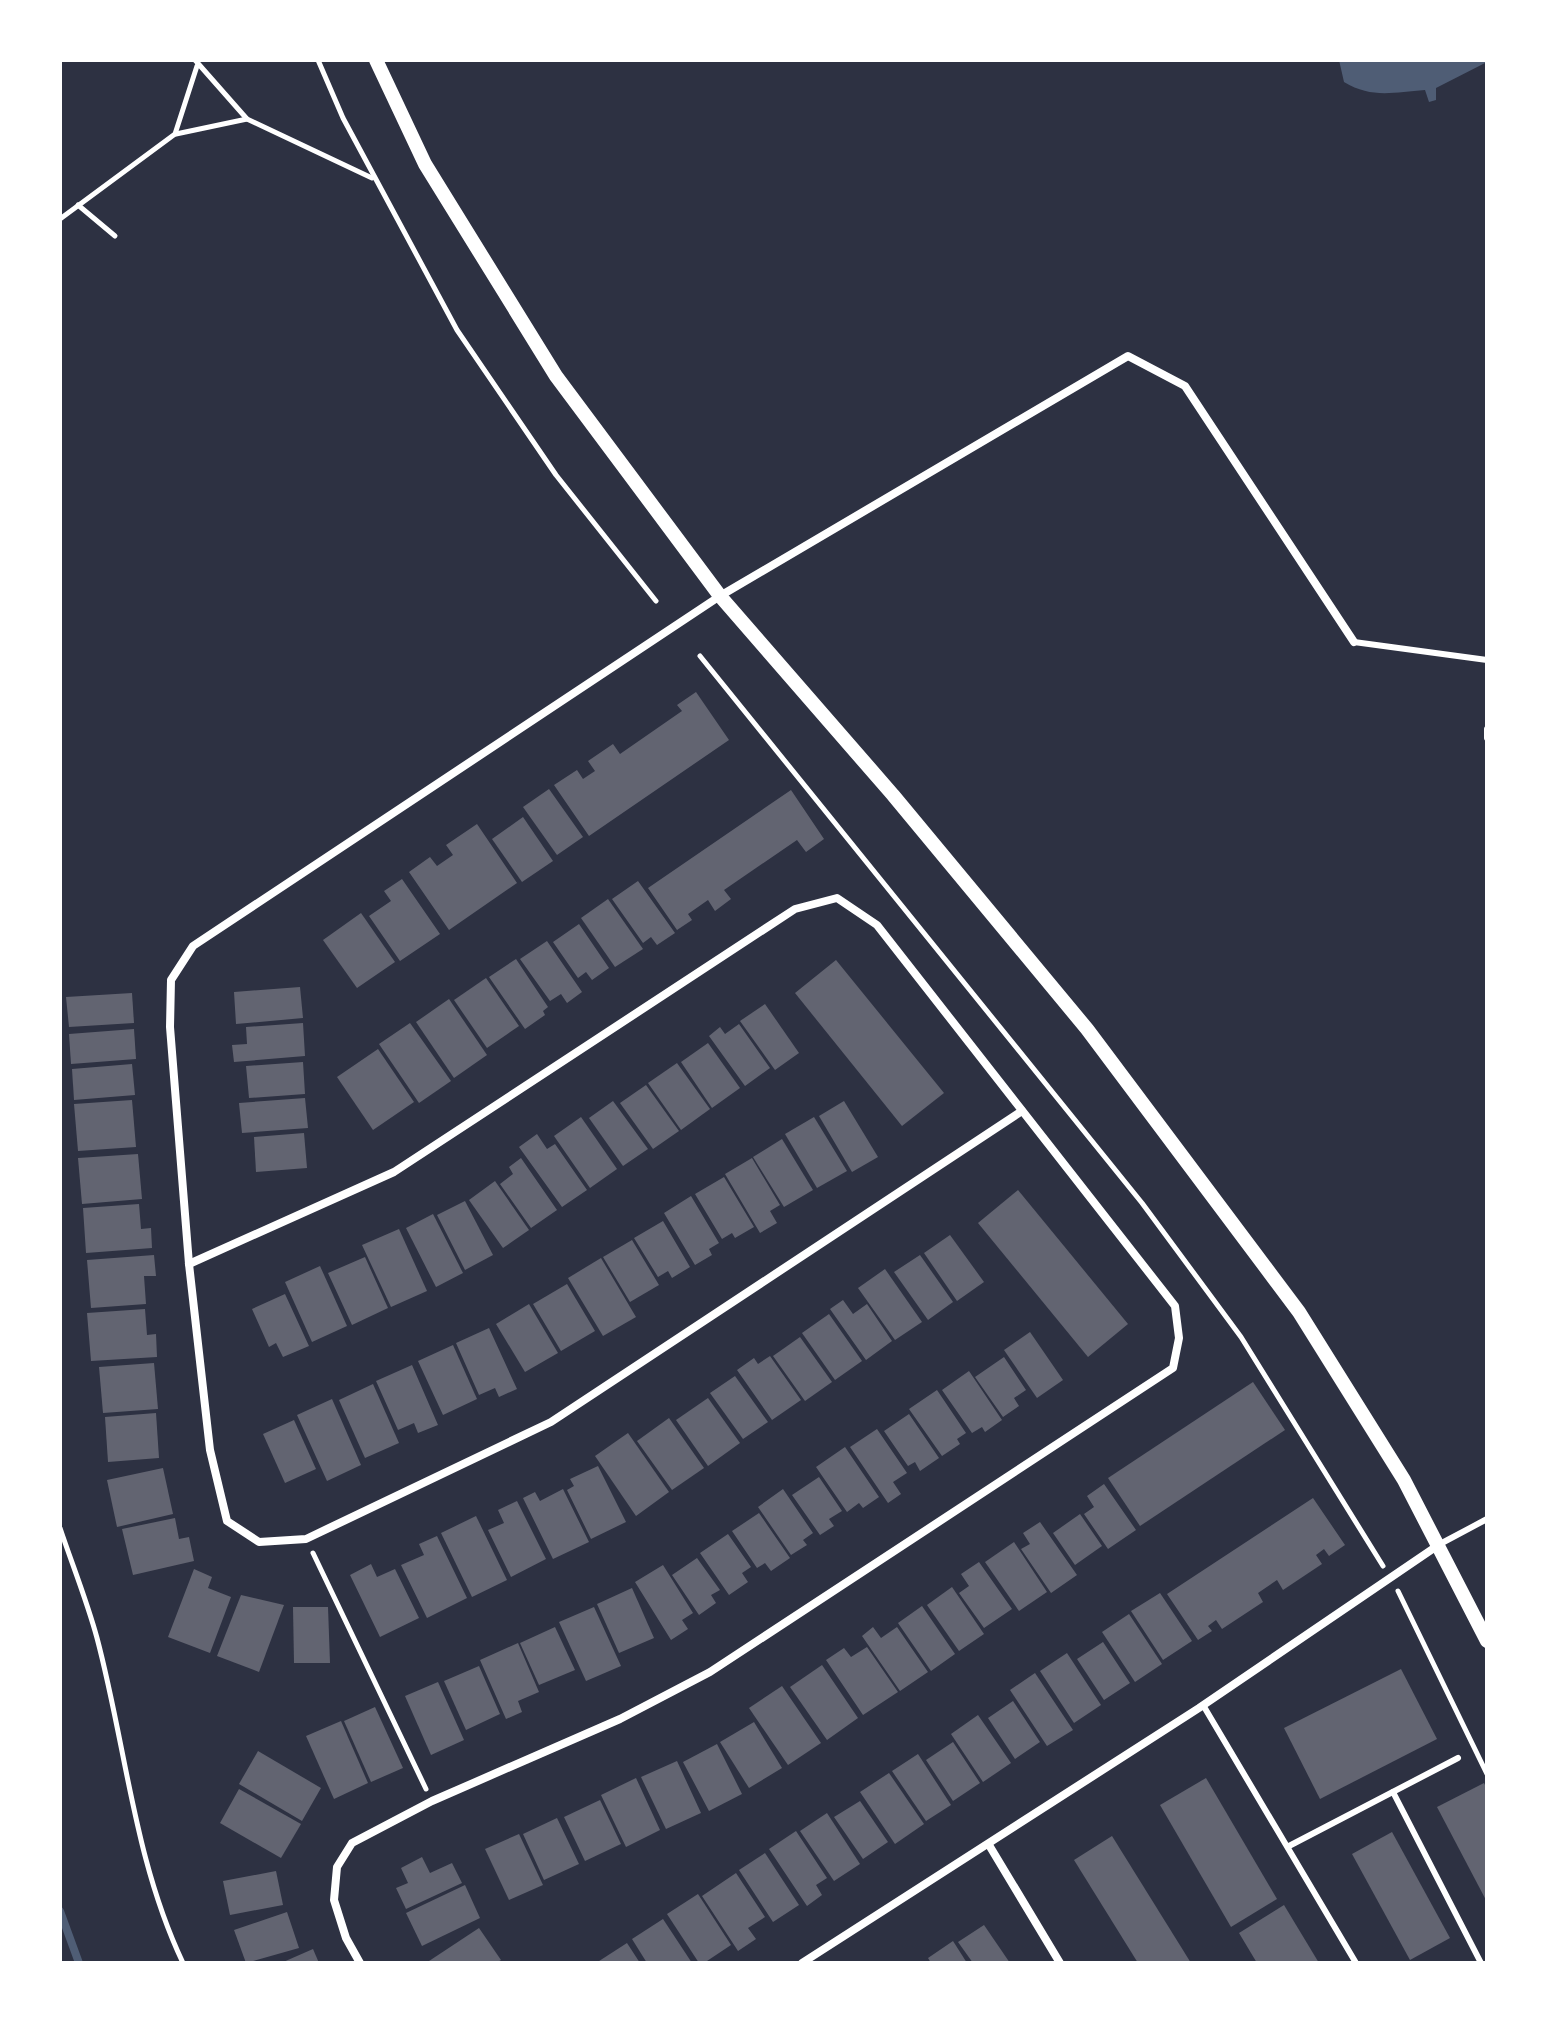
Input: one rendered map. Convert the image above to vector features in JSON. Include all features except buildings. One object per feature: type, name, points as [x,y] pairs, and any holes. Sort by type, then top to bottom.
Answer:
[{"type":"street","points":[[376,60],[425,164],[556,376],[720,596],[893,795],[1096,1041],[1299,1312],[1440,1544],[1487,1641]]},
{"type":"street","points":[[1022,1111],[551,1422],[306,1539],[259,1542],[227,1521],[210,1450],[189,1264],[170,1027],[171,980],[193,946],[720,596],[1128,356],[1185,386],[1354,642]]},
{"type":"street","points":[[189,1264],[394,1172],[795,909],[837,898],[877,925],[1175,1306],[1179,1338],[1173,1368],[710,1672],[620,1719],[432,1801],[352,1843],[337,1867],[334,1900],[346,1938],[360,1963]]},
{"type":"street","points":[[802,1963],[1203,1705],[1440,1544]]},
{"type":"street","points":[[989,1845],[1060,1963]]},
{"type":"lane","points":[[1354,642],[1487,660]]},
{"type":"lane","points":[[1487,729],[1487,738]]},
{"type":"lane","points":[[1440,1544],[1487,1519]]},
{"type":"lane","points":[[1203,1705],[1356,1963]]},
{"type":"lane","points":[[1289,1846],[1458,1758]]},
{"type":"lane","points":[[1393,1792],[1481,1963]]},
{"type":"path","points":[[318,60],[343,118],[457,330],[556,475],[656,601]]},
{"type":"path","points":[[196,63],[247,119],[372,178]]},
{"type":"path","points":[[175,134],[196,63]]},
{"type":"path","points":[[60,219],[175,134],[247,119]]},
{"type":"path","points":[[78,205],[115,236]]},
{"type":"path","points":[[700,656],[1142,1203],[1241,1337],[1371,1551]]},
{"type":"path","points":[[60,1528],[97,1638],[141,1848],[165,1926],[183,1963]]},
{"type":"path","points":[[306,1539],[432,1801]]},
{"type":"path","points":[[1409,1616],[1487,1774]]},
{"type":"water","points":[[1339,60],[1487,62],[1436,88],[1436,100],[1429,102],[1425,90],[1374,93],[1354,87],[1344,82]]},
{"type":"waterway","points":[[60,1911],[79,1963]]}]
